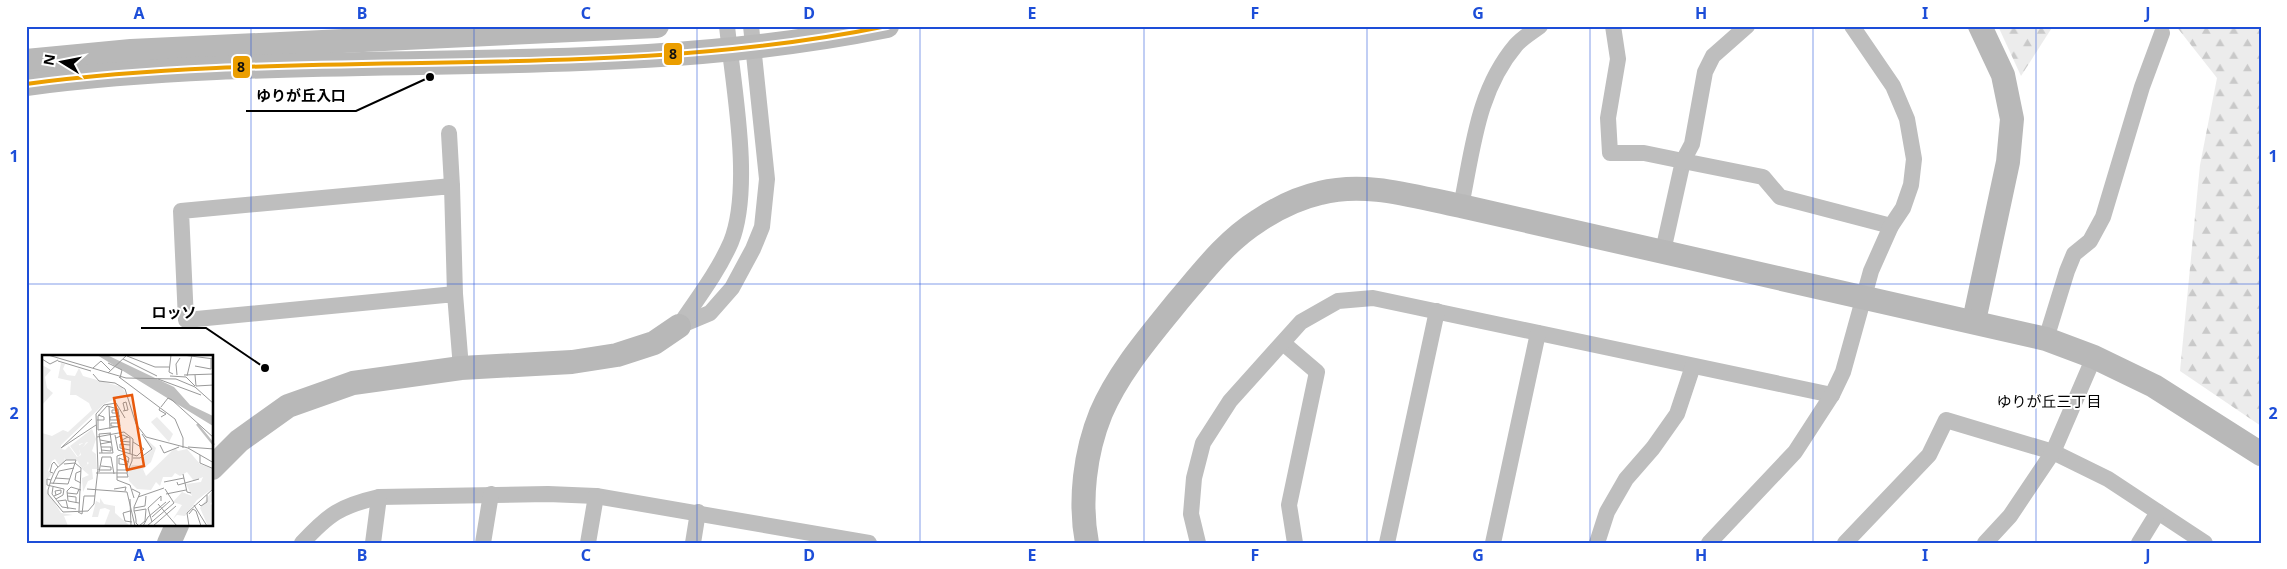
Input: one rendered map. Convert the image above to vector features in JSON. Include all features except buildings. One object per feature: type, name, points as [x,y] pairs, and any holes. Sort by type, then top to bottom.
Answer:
[{"type":"street","points":[[26,61],[131,51],[657,26]]},
{"type":"street","points":[[679,326],[711,280],[731,241],[736,223],[741,173],[727,26]]},
{"type":"street","points":[[26,84],[159,71],[581,59],[730,50],[752,37],[887,26]]},
{"type":"street","points":[[1461,206],[1482,103],[1496,72],[1517,44],[1540,26]]},
{"type":"street","points":[[1613,26],[1618,59],[1608,118],[1610,153],[1644,153],[1763,177],[1780,197],[1890,226]]},
{"type":"street","points":[[1663,251],[1683,160],[1692,144],[1705,72],[1713,56],[1747,26]]},
{"type":"street","points":[[1709,543],[1795,452],[1832,395],[1843,372],[1871,271],[1890,226],[1903,208],[1911,185],[1914,159],[1907,119],[1893,86],[1852,26]]},
{"type":"street","points":[[1974,321],[2008,162],[2012,119],[2003,75],[1980,26]]},
{"type":"street","points":[[2046,339],[2066,271],[2074,254],[2090,241],[2104,217],[2142,87],[2162,33]]},
{"type":"street","points":[[214,466],[239,441],[288,406],[353,383],[460,368],[572,362],[617,355],[654,343],[679,326],[710,313],[732,288],[753,249],[762,227],[767,179],[752,37]]},
{"type":"street","points":[[449,133],[455,294],[460,368]]},
{"type":"street","points":[[452,186],[181,212],[186,320],[455,294]]},
{"type":"street","points":[[1087,543],[1084,502],[1087,468],[1093,438],[1112,390],[1134,356],[1205,269],[1229,244],[1257,221],[1287,205],[1332,190],[1348,188],[1380,190],[1461,206],[1974,321],[2046,339],[2094,357],[2154,386],[2261,454]]},
{"type":"street","points":[[1198,543],[1191,514],[1194,478],[1203,443],[1230,401],[1302,322],[1338,301],[1373,298],[1832,395]]},
{"type":"street","points":[[1387,543],[1438,311]]},
{"type":"street","points":[[1493,543],[1538,333]]},
{"type":"street","points":[[1283,342],[1317,372],[1289,505],[1294,543]]},
{"type":"street","points":[[1985,543],[2010,516],[2053,452],[2094,357]]},
{"type":"street","points":[[1597,543],[1607,512],[1626,480],[1653,448],[1677,414],[1693,366]]},
{"type":"street","points":[[1845,543],[1929,455],[1946,420],[2053,452],[2108,480],[2206,543]]},
{"type":"street","points":[[483,543],[492,494]]},
{"type":"street","points":[[302,543],[324,519],[352,503],[379,496],[492,494],[596,496],[698,512],[797,536],[869,543]]},
{"type":"street","points":[[373,543],[379,496]]},
{"type":"street","points":[[588,543],[596,496]]},
{"type":"street","points":[[693,543],[698,512]]},
{"type":"street","points":[[2139,543],[2158,512]]},
{"type":"street","points":[[169,543],[178,526]]},
{"type":"green space","points":[[1998,26],[2053,26],[2021,76]]},
{"type":"green space","points":[[2176,26],[2261,26],[2261,426],[2180,371],[2200,165],[2217,78]]},
{"type":"transit line","name":"8","points":[[26,84],[134,73],[241,67],[566,60],[673,54],[780,44],[887,26]]},
{"type":"place","name":"ゆりが丘入口","points":[[430,77]]},
{"type":"place","name":"ロッソ","points":[[265,368]]},
{"type":"district","name":"ゆりが丘三丁目","points":[[2049,401]]}]
